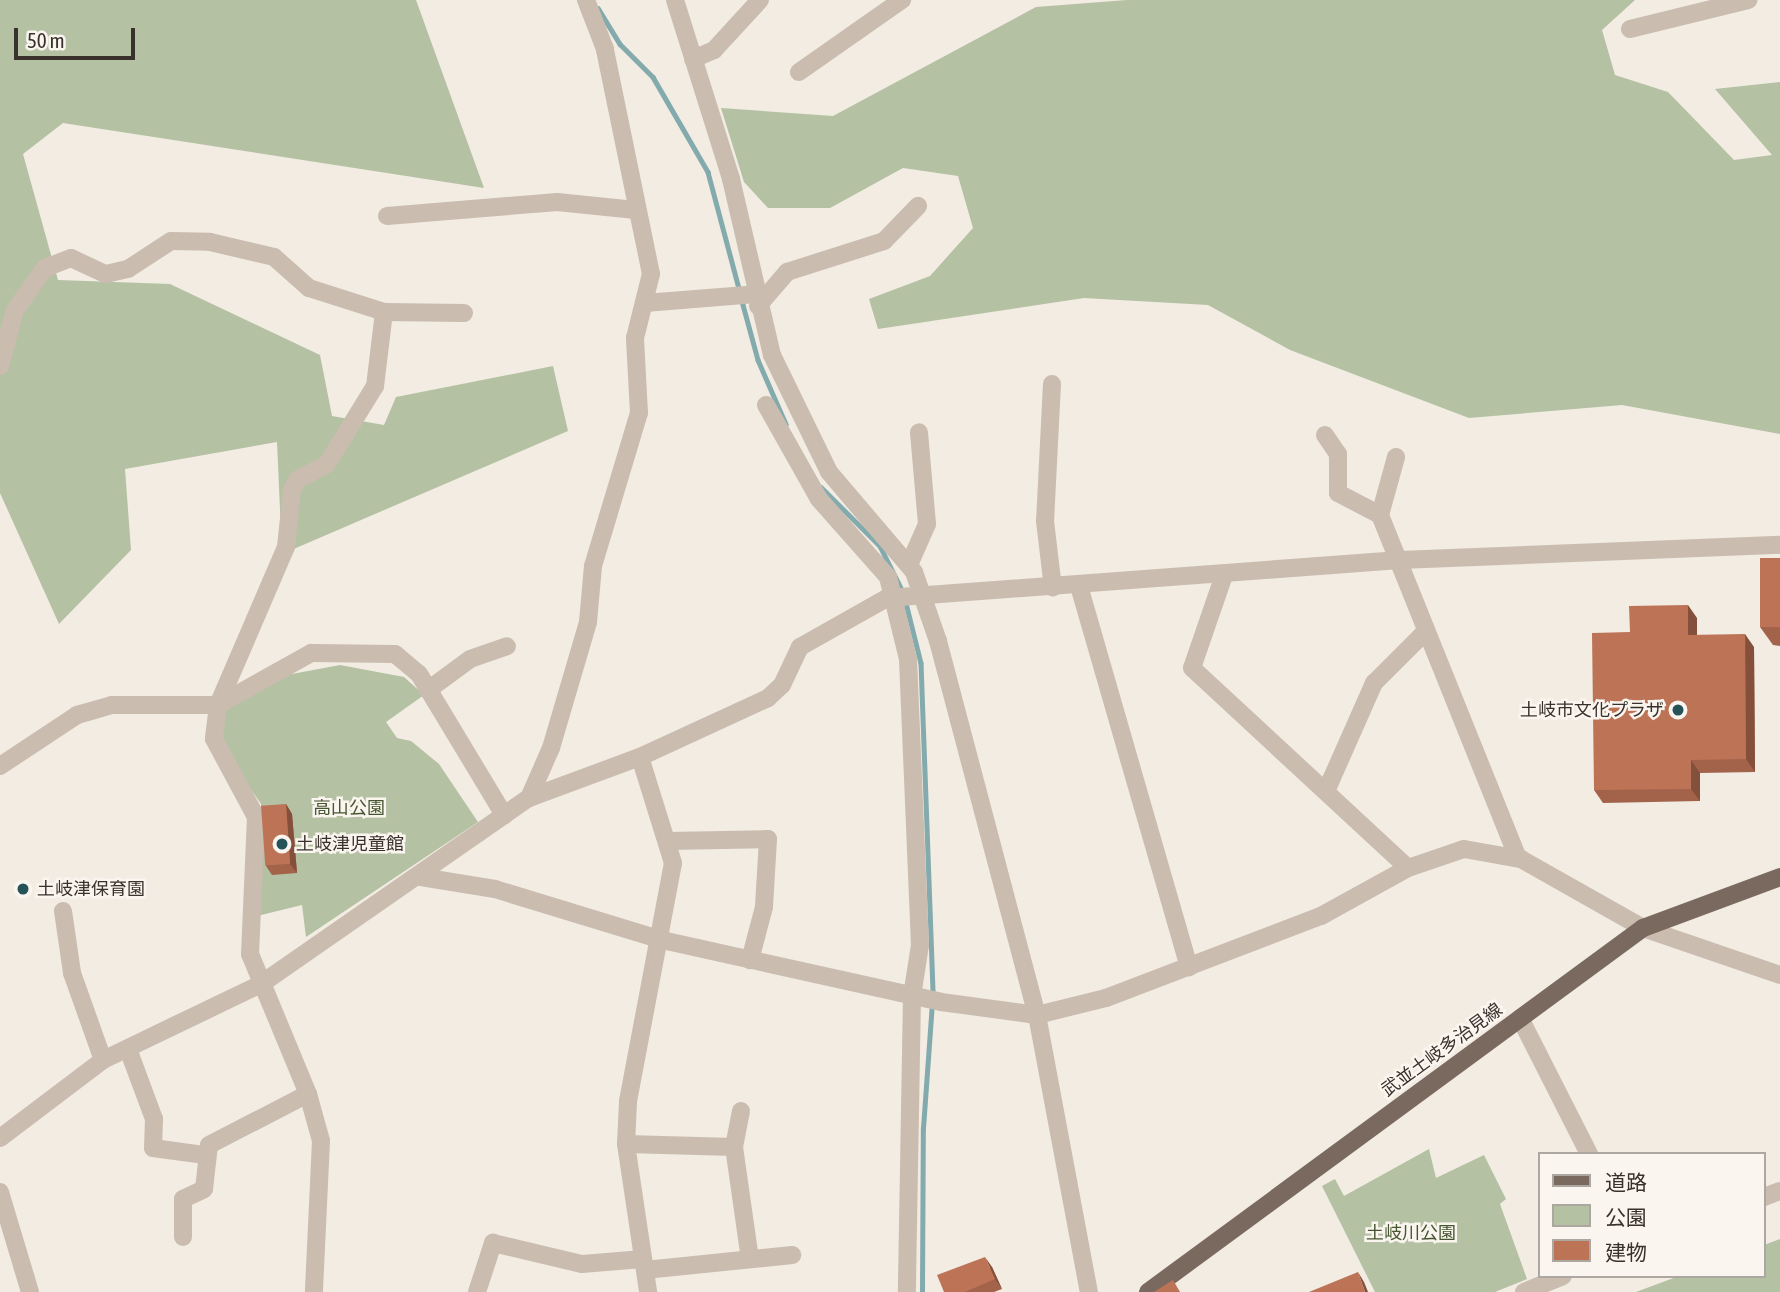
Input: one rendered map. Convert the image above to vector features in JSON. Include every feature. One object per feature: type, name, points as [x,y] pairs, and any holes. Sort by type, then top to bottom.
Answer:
[{"type":"main road","name":"武並土岐多治見線","points":[[1149,1292],[1643,928],[1780,877]]},
{"type":"street","points":[[529,798],[551,748],[588,622],[593,566],[639,413],[635,338],[645,303],[650,258],[636,210],[606,49],[586,0]]},
{"type":"street","points":[[675,0],[731,179],[748,297],[779,374],[842,490],[909,565]]},
{"type":"street","points":[[693,59],[714,50],[760,0]]},
{"type":"street","points":[[799,72],[902,0]]},
{"type":"street","points":[[1630,29],[1748,0]]},
{"type":"street","points":[[387,216],[557,202],[636,210]]},
{"type":"street","points":[[645,303],[748,297],[787,272],[884,241],[918,206]]},
{"type":"street","points":[[0,366],[15,310],[46,268],[71,258],[106,274],[128,270],[171,241],[210,242],[274,257],[309,288],[384,312],[464,313]]},
{"type":"street","points":[[314,1292],[323,1168],[308,1094],[261,984],[248,940],[256,817],[214,739],[218,705],[286,547],[292,490],[297,480],[327,464],[375,386],[384,312]]},
{"type":"street","points":[[1052,384],[1045,521],[1053,588]]},
{"type":"street","points":[[766,405],[819,499],[906,597],[967,734],[1037,1015],[1089,1292]]},
{"type":"street","points":[[907,1292],[920,945],[919,810],[906,597],[909,565],[927,524],[919,432]]},
{"type":"street","points":[[1325,435],[1338,454],[1338,493],[1381,516]]},
{"type":"street","points":[[1396,457],[1381,516],[1400,560],[1424,633],[1518,858]]},
{"type":"street","points":[[819,499],[842,490]]},
{"type":"street","points":[[0,1138],[103,1060],[261,984],[421,877],[529,798],[640,757],[768,698],[782,685],[800,648],[906,597],[1400,560],[1780,545]]},
{"type":"street","points":[[1224,575],[1192,668],[1327,789],[1408,868]]},
{"type":"street","points":[[1079,586],[1189,967]]},
{"type":"street","points":[[1327,789],[1374,683],[1424,633]]},
{"type":"street","points":[[428,690],[470,659],[507,646]]},
{"type":"street","points":[[0,766],[77,715],[111,705],[218,705],[323,650],[395,654],[411,663],[504,815]]},
{"type":"street","points":[[640,757],[673,863],[662,940],[628,1102],[626,1144],[648,1292]]},
{"type":"street","points":[[668,841],[768,839],[764,907],[750,960]]},
{"type":"street","points":[[421,877],[495,889],[662,940],[750,960],[941,1002],[1037,1015],[1189,967],[1321,916],[1408,868],[1464,849],[1518,858],[1643,928],[1780,975]]},
{"type":"street","points":[[63,911],[72,973],[103,1060]]},
{"type":"street","points":[[1521,1018],[1588,1152]]},
{"type":"street","points":[[128,1049],[154,1119],[153,1148],[159,1153],[204,1155]]},
{"type":"street","points":[[184,1237],[183,1199],[204,1189],[204,1155],[209,1145],[308,1094]]},
{"type":"street","points":[[741,1111],[734,1146],[750,1259]]},
{"type":"street","points":[[626,1144],[734,1146]]},
{"type":"street","points":[[0,1192],[30,1292]]},
{"type":"street","points":[[477,1292],[493,1243],[582,1265],[644,1265],[792,1255]]},
{"type":"street","points":[[1524,1292],[1558,1278]]},
{"type":"green space","points":[[0,0],[416,0],[484,188],[63,123],[23,154],[58,280],[170,284],[320,355],[332,416],[384,425],[396,397],[553,366],[568,431],[282,554],[277,442],[125,469],[131,550],[59,624],[0,493]]},
{"type":"green space","points":[[1127,0],[1635,0],[1602,30],[1615,75],[1668,92],[1734,160],[1772,155],[1715,89],[1780,82],[1780,434],[1622,405],[1469,418],[1290,350],[1208,305],[1084,298],[878,329],[869,299],[930,276],[973,228],[958,176],[903,168],[830,208],[768,208],[744,182],[721,108],[833,116],[1036,7]]},
{"type":"green space","name":"高山公園","points":[[340,665],[404,677],[424,695],[386,722],[397,738],[411,741],[439,764],[478,822],[306,937],[302,905],[257,916],[261,804],[228,756],[218,717],[234,698],[281,676]]},
{"type":"green space","name":"土岐川公園","points":[[1429,1149],[1436,1178],[1484,1155],[1506,1199],[1500,1204],[1527,1279],[1495,1292],[1375,1292],[1322,1186],[1335,1179],[1344,1196]]},
{"type":"green space","points":[[1780,1239],[1780,1292],[1636,1292],[1674,1278],[1766,1278],[1766,1244]]},
{"type":"building","points":[[1760,558],[1780,558],[1780,627],[1760,627]]},
{"type":"building","name":"土岐市文化プラザ","points":[[1688,605],[1688,635],[1745,634],[1746,759],[1691,760],[1691,789],[1594,790],[1592,633],[1630,632],[1629,606]]},
{"type":"building","name":"土岐津児童館","points":[[286,804],[290,864],[265,866],[261,806]]},
{"type":"building","points":[[985,1257],[995,1279],[965,1292],[944,1292],[937,1275]]},
{"type":"building","points":[[1358,1272],[1365,1292],[1309,1292]]},
{"type":"building","points":[[1173,1280],[1180,1292],[1154,1292]]},
{"type":"waterway","points":[[598,8],[620,44],[653,77],[708,172],[740,292]]},
{"type":"waterway","points":[[742,301],[758,360],[786,424]]},
{"type":"waterway","points":[[821,487],[880,546],[904,594]]},
{"type":"waterway","points":[[906,603],[921,663],[933,994]]},
{"type":"waterway","points":[[922,1292],[923,1128],[932,1003]]},
{"type":"place","name":"土岐市文化プラザ","points":[[1678,710]]},
{"type":"place","name":"土岐津児童館","points":[[282,844]]},
{"type":"place","name":"土岐津保育園","points":[[23,889]]}]
